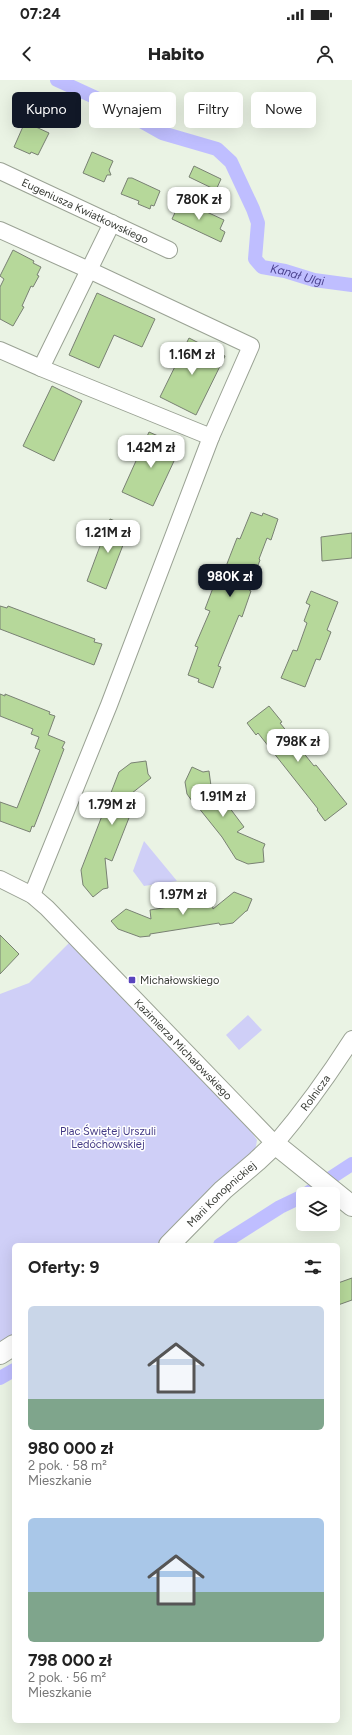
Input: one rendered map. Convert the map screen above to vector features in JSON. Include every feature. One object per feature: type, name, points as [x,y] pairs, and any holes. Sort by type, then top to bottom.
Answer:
[{"type":"street","name":"Eugeniusza Kwiatkowskiego","points":[[0,171],[169,250]]},
{"type":"street","points":[[41,368],[112,223]]},
{"type":"street","points":[[0,230],[252,346],[211,437],[109,705],[32,895]]},
{"type":"street","points":[[0,350],[211,437]]},
{"type":"street","name":"Kazimierza Michałowskiego","points":[[0,879],[32,895],[78,939],[275,1144]]},
{"type":"street","name":"Rolnicza","points":[[275,1144],[292,1124],[331,1071],[352,1039]]},
{"type":"street","points":[[275,1144],[352,1206]]},
{"type":"street","name":"Marii Konopnickiej","points":[[171,1243],[223,1190],[275,1144]]},
{"type":"street","points":[[0,1354],[12,1347]]},
{"type":"green space","points":[[144,841],[177,881],[144,886],[133,871]]},
{"type":"green space","name":"Plac Świętej Urszuli Ledóchowskiej","points":[[69,943],[210,1085],[248,1127],[257,1140],[255,1152],[161,1243],[12,1243],[12,1340],[0,1347],[0,994],[29,983]]},
{"type":"green space","points":[[248,1015],[262,1030],[239,1050],[226,1035]]},
{"type":"building","points":[[22,128],[38,128],[49,133],[38,155],[31,152],[30,154],[14,147]]},
{"type":"building","points":[[92,152],[113,161],[109,170],[111,175],[107,175],[104,182],[83,173]]},
{"type":"building","points":[[194,166],[221,179],[216,190],[189,177]]},
{"type":"building","points":[[128,178],[132,178],[160,191],[154,206],[151,205],[150,209],[138,204],[139,201],[121,194]]},
{"type":"building","points":[[181,200],[224,220],[220,229],[225,232],[221,242],[172,219]]},
{"type":"building","points":[[13,250],[34,261],[33,263],[41,267],[37,275],[39,276],[33,287],[31,286],[22,306],[24,307],[13,326],[0,319],[0,287],[4,279],[0,276]]},
{"type":"building","points":[[97,293],[155,319],[142,347],[114,335],[99,368],[69,355]]},
{"type":"building","points":[[189,338],[225,356],[196,415],[160,397]]},
{"type":"building","points":[[52,386],[82,401],[54,461],[23,446]]},
{"type":"building","points":[[149,432],[181,446],[153,506],[122,492]]},
{"type":"building","points":[[251,512],[262,516],[263,513],[278,519],[271,540],[267,538],[249,590],[251,591],[242,617],[239,615],[218,666],[221,667],[213,688],[198,682],[199,679],[188,675],[198,647],[195,646],[210,611],[205,609],[219,572],[223,574],[237,538],[240,539]]},
{"type":"building","points":[[110,519],[130,527],[106,589],[87,581]]},
{"type":"building","points":[[352,533],[352,558],[322,561],[321,537]]},
{"type":"building","points":[[311,591],[338,602],[327,630],[331,632],[320,660],[316,659],[305,687],[281,678],[293,650],[297,651],[307,623],[304,621],[310,605],[306,603]]},
{"type":"building","points":[[0,606],[7,608],[8,606],[95,639],[94,642],[102,644],[94,665],[0,629]]},
{"type":"building","points":[[0,694],[5,696],[5,694],[50,712],[49,714],[55,716],[48,735],[65,742],[62,748],[64,749],[34,827],[32,826],[30,832],[0,821],[0,802],[17,808],[40,750],[35,748],[39,737],[31,734],[33,729],[0,716]]},
{"type":"building","points":[[269,706],[282,722],[280,723],[292,738],[294,737],[300,745],[298,746],[314,766],[316,765],[347,804],[325,821],[317,810],[318,809],[258,733],[256,735],[247,723]]},
{"type":"building","points":[[146,761],[148,774],[151,778],[127,797],[136,800],[112,861],[105,858],[108,888],[103,889],[93,897],[83,885],[81,870],[119,772],[131,763]]},
{"type":"building","points":[[192,767],[203,772],[209,771],[213,801],[220,795],[244,827],[237,832],[265,844],[263,849],[264,862],[248,864],[236,859],[222,837],[198,807],[197,808],[187,794],[185,782]]},
{"type":"building","points":[[234,892],[252,899],[247,911],[233,923],[220,925],[219,923],[150,934],[150,936],[140,937],[118,929],[111,921],[126,909],[151,919],[150,910],[212,900],[213,909]]},
{"type":"building","points":[[0,935],[19,954],[0,974]]},
{"type":"building","points":[[352,1278],[352,1300],[340,1304],[340,1282]]},
{"type":"waterway","name":"Kanał Ulgi","points":[[57,80],[116,107],[162,133],[217,149],[231,162],[253,209],[258,223],[255,259],[262,267],[285,271],[314,280],[352,285]]},
{"type":"waterway","points":[[317,1187],[352,1164]]},
{"type":"waterway","points":[[223,1243],[280,1207],[296,1199]]},
{"type":"waterway","points":[[0,1378],[12,1371]]},
{"type":"place","name":"Michałowskiego","points":[[132,980]]}]
